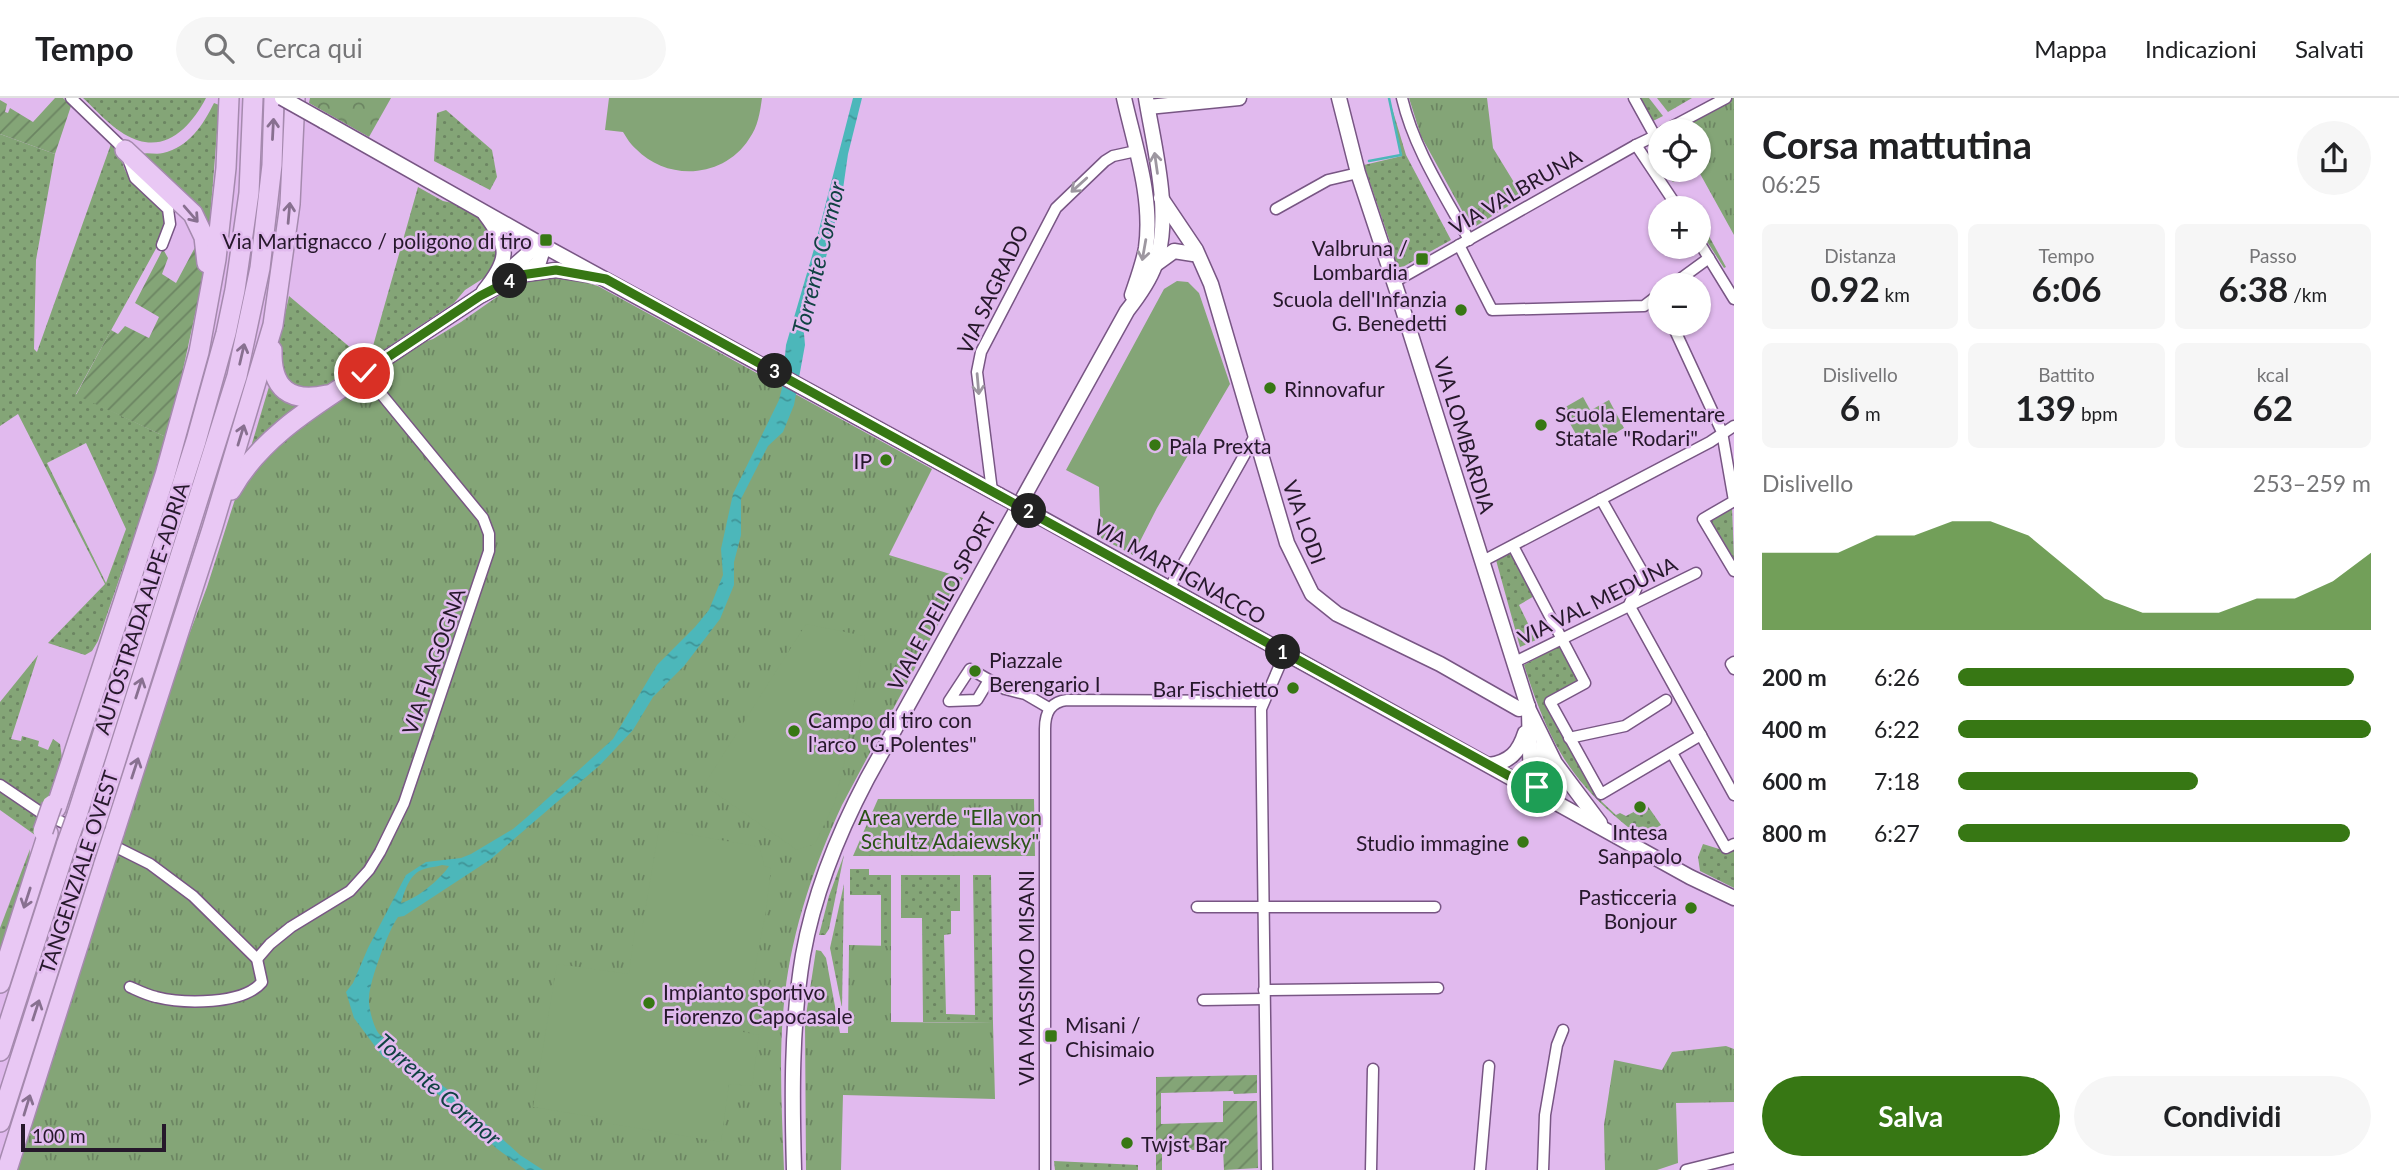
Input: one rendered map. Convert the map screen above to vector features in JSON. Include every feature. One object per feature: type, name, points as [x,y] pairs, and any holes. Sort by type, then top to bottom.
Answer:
[{"type":"highway","name":"TANGENZIALE OVEST","points":[[0,983],[54,807],[164,475],[204,328],[216,259],[226,168],[229,98]]},
{"type":"highway","name":"AUTOSTRADA ALPE-ADRIA","points":[[0,1051],[196,441],[226,333],[235,290],[248,193],[253,98]]},
{"type":"highway","name":"AUTOSTRADA ALPE-ADRIA","points":[[0,1122],[237,376],[260,268],[272,165],[275,98]]},
{"type":"highway","name":"TANGENZIALE OVEST","points":[[7,1170],[212,529],[273,325],[286,247],[295,98]]},
{"type":"highway","points":[[125,150],[193,215],[200,225],[207,253],[204,328]]},
{"type":"highway","points":[[273,325],[272,366],[277,382],[287,392],[301,398],[332,394]]},
{"type":"highway","points":[[212,529],[250,461],[277,434],[364,373]]},
{"type":"highway","points":[[91,657],[102,645],[123,581],[137,560]]},
{"type":"highway","points":[[54,807],[65,759]]},
{"type":"street","points":[[71,98],[125,150],[135,177],[168,209],[170,225],[162,245]]},
{"type":"street","name":"VIA MARTIGNACCO","points":[[282,98],[544,246],[1734,898]]},
{"type":"street","points":[[1126,107],[1239,98]]},
{"type":"street","name":"VIA LOMBARDIA","points":[[1339,98],[1358,173],[1516,662],[1528,714],[1532,789],[1540,785],[1544,776],[1543,739]]},
{"type":"street","points":[[1402,98],[1422,154],[1492,310],[1648,304]]},
{"type":"street","points":[[1634,98],[1650,119]]},
{"type":"street","name":"VIA VALBRUNA","points":[[1686,119],[1726,98]]},
{"type":"street","name":"VIALE DELLO SPORT","points":[[794,1170],[794,1045],[799,981],[811,920],[834,848],[878,758],[1127,311],[1148,281],[1156,264],[1161,239],[1161,197],[1147,104]]},
{"type":"street","name":"VIALE DELLO SPORT","points":[[1126,107],[1146,199],[1147,226],[1146,249],[1127,311]]},
{"type":"street","name":"VIA VALBRUNA","points":[[1394,282],[1648,139]]},
{"type":"street","points":[[1636,145],[1670,196]]},
{"type":"street","name":"VIA SAGRADO","points":[[996,493],[977,372],[981,352],[1056,208],[1105,161],[1113,156],[1136,151]]},
{"type":"street","points":[[1276,209],[1328,180],[1358,173]]},
{"type":"street","name":"VIA LODI","points":[[1161,197],[1189,239],[1220,310],[1287,543],[1312,594],[1337,614],[1440,664],[1528,714]]},
{"type":"street","name":"VIA LODI","points":[[1146,199],[1161,220],[1198,260]]},
{"type":"street","name":"VIA MARTIGNACCO","points":[[480,296],[500,269],[504,256],[502,240],[482,211]]},
{"type":"street","name":"VIA MARTIGNACCO","points":[[364,373],[480,296],[521,275],[539,262],[544,246]]},
{"type":"street","name":"VIA MARTIGNACCO","points":[[480,296],[532,250],[544,246]]},
{"type":"street","points":[[1156,264],[1174,251],[1198,260]]},
{"type":"street","points":[[1688,273],[1708,259]]},
{"type":"street","points":[[1710,259],[1734,299]]},
{"type":"street","name":"VIA MARTIGNACCO","points":[[521,275],[556,270],[606,279]]},
{"type":"street","points":[[1678,336],[1722,432],[1734,501],[1703,519],[1734,571]]},
{"type":"street","name":"VIA FLAGOGNA","points":[[257,959],[291,927],[350,891],[369,870],[380,852],[404,803],[489,551],[489,534],[483,518],[364,373]]},
{"type":"street","points":[[1483,561],[1710,442],[1734,426]]},
{"type":"street","points":[[1169,589],[1255,436]]},
{"type":"street","points":[[1601,499],[1643,573],[1629,605],[1701,736],[1730,777],[1734,795]]},
{"type":"street","points":[[1513,546],[1584,683],[1550,702],[1601,794],[1701,736]]},
{"type":"street","name":"VIA VAL MEDUNA","points":[[1516,662],[1696,573]]},
{"type":"street","points":[[1266,1170],[1261,709],[1285,653]]},
{"type":"street","points":[[1734,662],[1731,664],[1734,669]]},
{"type":"street","points":[[989,680],[1005,689],[1025,694],[1049,708],[1066,700],[1263,701]]},
{"type":"street","points":[[1569,738],[1625,726],[1666,700]]},
{"type":"street","name":"VIA MASSIMO MISANI","points":[[1045,1170],[1045,723],[1049,708]]},
{"type":"street","points":[[1489,765],[1504,761],[1518,752],[1528,714]]},
{"type":"street","name":"VIA LOMBARDIA","points":[[1528,714],[1569,784],[1605,829]]},
{"type":"street","points":[[1672,752],[1726,848],[1734,844]]},
{"type":"street","points":[[0,785],[40,812],[164,873],[193,896],[257,959],[262,982],[257,989],[245,996],[223,1000],[183,1001],[155,997],[130,987]]},
{"type":"street","points":[[1197,907],[1435,907]]},
{"type":"street","points":[[1203,1000],[1438,988]]},
{"type":"street","points":[[1543,1170],[1545,1115],[1557,1045],[1563,1030]]},
{"type":"street","points":[[1480,1170],[1489,1066]]},
{"type":"street","points":[[1371,1170],[1373,1069]]},
{"type":"street","points":[[1686,1170],[1734,1157]]},
{"type":"green space","points":[[55,98],[63,98],[71,106],[55,154],[0,134],[0,100],[7,104],[5,112],[8,113],[10,108],[33,122]]},
{"type":"green space","points":[[83,98],[206,98],[183,130],[173,137],[150,143],[118,130]]},
{"type":"green space","points":[[310,98],[391,98],[369,137],[309,103]]},
{"type":"green space","points":[[609,98],[762,98],[755,130],[738,152],[711,168],[679,171],[649,160],[630,143],[623,132],[605,130]]},
{"type":"green space","points":[[1389,98],[1406,155],[1451,240],[1401,268],[1395,264],[1364,165],[1402,156]]},
{"type":"green space","points":[[1409,98],[1487,98],[1493,148],[1523,197],[1476,226],[1470,225],[1421,136]]},
{"type":"green space","points":[[1639,98],[1649,98],[1663,116],[1652,119]]},
{"type":"green space","points":[[1657,98],[1692,98],[1668,112]]},
{"type":"green space","points":[[1726,98],[1734,98],[1734,235],[1705,182],[1711,182],[1711,119],[1688,119]]},
{"type":"green space","points":[[214,103],[219,105],[209,231],[141,154],[163,153],[180,146],[200,127]]},
{"type":"green space","points":[[446,110],[492,150],[497,177],[490,190],[434,161],[437,113]]},
{"type":"green space","points":[[0,134],[55,154],[36,260],[34,349],[37,352],[111,144],[134,184],[167,216],[164,234],[76,394],[168,438],[134,553],[124,565],[98,641],[92,651],[85,655],[48,643],[105,584],[18,414],[0,426]],"holes":[[[86,443],[126,529],[106,583],[47,463]]]},
{"type":"green space","points":[[418,187],[443,201],[462,205],[482,220],[496,238],[499,260],[487,276],[465,290],[454,303],[327,388],[307,391],[288,383],[278,368],[277,350],[289,296],[358,354],[373,346]]},
{"type":"green space","points":[[200,238],[204,261],[203,278],[168,438],[76,395],[111,330],[118,334],[125,326],[149,338],[159,317],[135,303],[163,249],[168,258],[162,274],[176,283]]},
{"type":"green space","points":[[1711,240],[1726,267],[1724,268],[1711,248]]},
{"type":"green space","points":[[566,277],[598,286],[932,469],[889,555],[963,578],[842,805],[806,897],[788,970],[783,1016],[781,1082],[784,1170],[18,1170],[90,932],[237,493],[273,445],[412,346],[433,339],[461,322],[524,278]]},
{"type":"green space","points":[[1177,281],[1188,282],[1199,293],[1230,384],[1157,508],[1133,555],[1101,538],[1099,487],[1066,470],[1164,289]]},
{"type":"green space","points":[[271,380],[307,405],[250,450]]},
{"type":"green space","points":[[1583,397],[1604,435],[1583,447],[1562,409]]},
{"type":"green space","points":[[1609,400],[1624,428],[1609,437],[1593,409]]},
{"type":"green space","points":[[1732,507],[1734,559],[1711,521]]},
{"type":"green space","points":[[1513,551],[1536,595],[1519,605],[1536,640],[1520,647],[1496,560]]},
{"type":"green space","name":"Campo di tiro con l'arco \"G.Polentes\"","points":[[806,624],[865,636],[845,759],[835,802],[815,844],[797,850],[704,785]]},
{"type":"green space","points":[[1562,644],[1581,682],[1546,700],[1603,796],[1601,801],[1616,815],[1620,813],[1626,816],[1647,805],[1661,825],[1641,837],[1597,800],[1581,781],[1566,762],[1544,719],[1524,665]]},
{"type":"green space","points":[[38,655],[11,739],[21,741],[22,736],[39,741],[38,746],[48,750],[53,739],[60,744],[62,758],[44,810],[0,781],[0,702]]},
{"type":"green space","points":[[0,790],[41,817],[35,835],[0,810]]},
{"type":"green space","name":"Area verde \"Ella von Schultz Adaiewsky\"","points":[[878,799],[1034,799],[1035,856],[853,856]]},
{"type":"green space","name":"Impianto sportivo Fiorenzo Capocasale","points":[[659,829],[760,847],[764,866],[771,868],[766,911],[743,1032],[759,1035],[752,1086],[729,1084],[721,1142],[606,1123],[606,1119],[533,1107],[557,964],[629,974],[635,929],[642,929]]},
{"type":"green space","points":[[1703,844],[1729,852],[1734,850],[1734,888],[1700,871],[1698,857]]},
{"type":"green space","points":[[30,849],[28,874],[0,962],[0,928]]},
{"type":"green space","points":[[844,855],[829,929],[825,935],[819,935],[829,896]]},
{"type":"green space","points":[[850,869],[869,869],[869,875],[891,875],[891,946],[881,946],[881,895],[850,895]]},
{"type":"green space","points":[[901,875],[960,875],[960,911],[951,911],[951,934],[944,935],[946,1014],[975,1015],[973,875],[991,875],[993,1023],[923,1022],[922,918],[901,918]]},
{"type":"green space","points":[[844,884],[842,1008],[830,948]]},
{"type":"green space","points":[[849,945],[891,946],[891,1022],[993,1023],[995,1099],[843,1095],[841,1170],[806,1170],[805,1022],[816,950],[821,951],[826,958],[840,1033],[848,1033]]},
{"type":"green space","points":[[1726,1046],[1734,1049],[1734,1102],[1676,1103],[1678,1163],[1657,1170],[1605,1170],[1604,1125],[1614,1060],[1662,1070],[1672,1052]]},
{"type":"green space","points":[[1257,1075],[1257,1093],[1161,1093],[1161,1124],[1223,1122],[1223,1101],[1257,1101],[1258,1168],[1224,1170],[1223,1149],[1162,1151],[1162,1170],[1156,1170],[1156,1077]]},
{"type":"green space","points":[[1054,1161],[1138,1165],[1138,1170],[1055,1170]]},
{"type":"water","name":"Torrente Cormor","points":[[853,98],[862,98],[848,154],[842,196],[825,261],[803,322],[805,345],[794,405],[783,432],[768,446],[741,499],[741,535],[734,562],[734,585],[720,619],[684,666],[653,697],[633,730],[600,765],[491,859],[404,916],[398,917],[376,968],[369,1001],[379,1034],[453,1094],[520,1155],[543,1170],[526,1170],[496,1148],[453,1106],[401,1065],[383,1057],[354,1018],[346,992],[353,983],[406,875],[426,862],[461,858],[471,854],[526,818],[613,739],[657,665],[709,610],[723,575],[721,549],[733,494],[779,400],[786,345]],"holes":[[[449,866],[427,888],[401,903],[415,874],[426,868]]]},
{"type":"waterway","points":[[1369,161],[1401,155],[1389,98]]},
{"type":"place","name":"Via Martignacco / poligono di tiro","points":[[546,240]]},
{"type":"place","name":"Valbruna / Lombardia","points":[[1422,259]]},
{"type":"place","name":"Scuola dell'Infanzia G. Benedetti","points":[[1461,310]]},
{"type":"place","name":"Rinnovafur","points":[[1270,388]]},
{"type":"place","name":"Scuola Elementare Statale \"Rodari\"","points":[[1541,425]]},
{"type":"place","name":"Pala Prexta","points":[[1155,445]]},
{"type":"place","name":"IP","points":[[886,460]]},
{"type":"place","name":"Piazzale Berengario I","points":[[975,671]]},
{"type":"place","name":"Bar Fischietto","points":[[1293,688]]},
{"type":"place","name":"Campo di tiro con l'arco \"G.Polentes\"","points":[[794,731]]},
{"type":"place","name":"Intesa Sanpaolo","points":[[1640,807]]},
{"type":"place","name":"Studio immagine","points":[[1523,842]]},
{"type":"place","name":"Pasticceria Bonjour","points":[[1691,908]]},
{"type":"place","name":"Impianto sportivo Fiorenzo Capocasale","points":[[649,1003]]},
{"type":"place","name":"Misani / Chisimaio","points":[[1051,1036]]},
{"type":"place","name":"Twjst Bar","points":[[1127,1143]]},
{"type":"route","points":[[364,373],[480,296],[521,275],[556,270],[606,279],[1531,788],[1537,787]]}]
